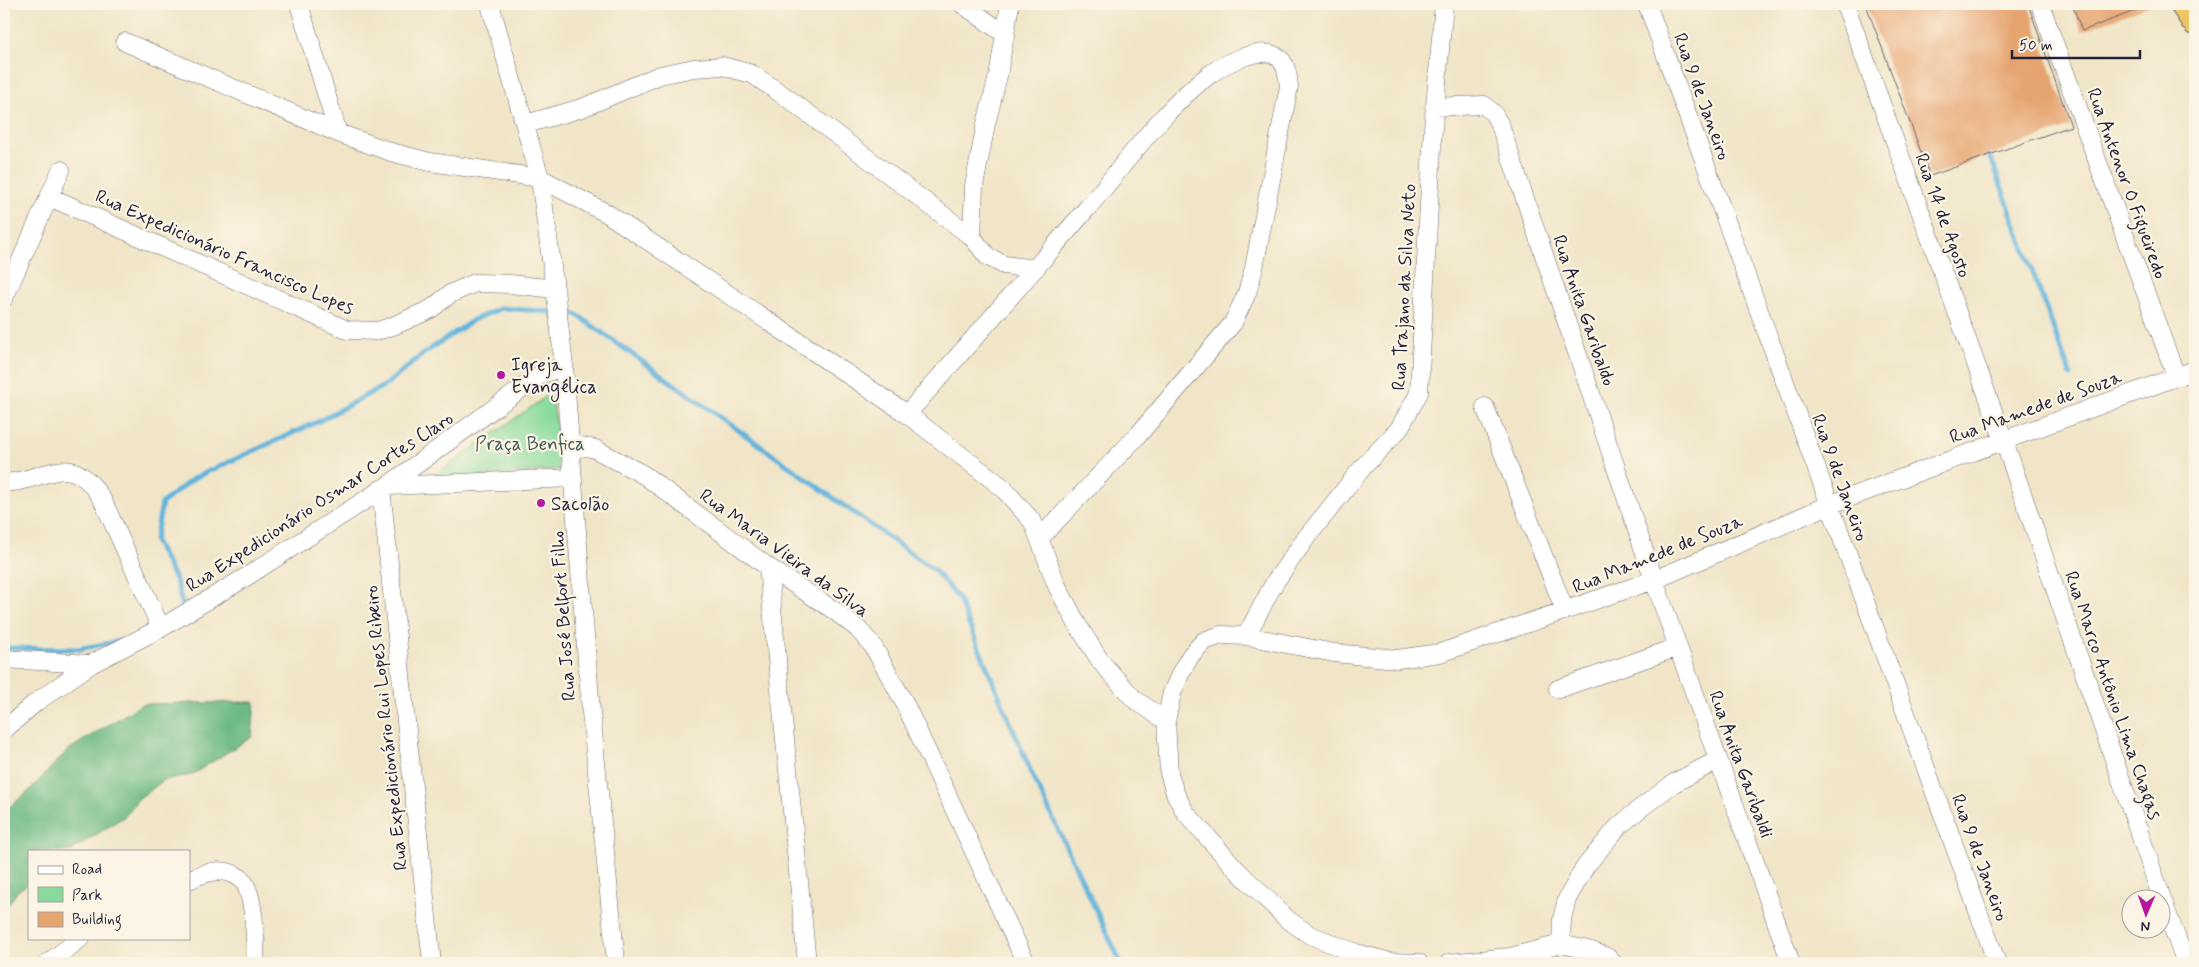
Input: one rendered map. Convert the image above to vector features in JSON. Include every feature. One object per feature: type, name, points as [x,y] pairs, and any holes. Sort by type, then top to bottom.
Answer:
[{"type":"highway","points":[[2182,4],[2195,22]]},
{"type":"street","points":[[299,4],[338,133]]},
{"type":"street","name":"Rua José Belfort Filho","points":[[490,4],[540,178],[555,289],[571,444],[572,478],[591,712],[616,963]]},
{"type":"street","points":[[962,4],[1006,35]]},
{"type":"street","points":[[972,237],[974,186],[979,155],[1006,35],[1010,4]]},
{"type":"street","name":"Rua Trajano da Silva Neto","points":[[1246,636],[1275,582],[1306,538],[1363,467],[1399,429],[1419,392],[1434,107],[1444,4]]},
{"type":"street","name":"Rua 9 de Janeiro","points":[[1647,4],[1997,963]]},
{"type":"street","name":"Rua 14 de Agosto","points":[[1845,4],[2004,441]]},
{"type":"street","name":"Rua Antenor O Figueiredo","points":[[2040,4],[2176,376]]},
{"type":"street","points":[[125,42],[338,133],[391,152],[430,162],[540,178],[608,214],[907,414],[1002,487],[1033,522],[1057,586],[1077,624],[1101,662],[1134,699],[1166,721]]},
{"type":"street","points":[[907,414],[1035,269],[1179,101],[1209,75],[1235,60],[1254,55],[1268,54],[1279,58],[1287,71],[1289,86],[1254,268],[1247,293],[1234,324],[1139,434],[1040,538]]},
{"type":"street","points":[[526,124],[582,108],[660,75],[694,68],[722,66],[752,74],[786,97],[972,237],[987,256],[1004,264],[1035,269]]},
{"type":"street","name":"Rua Anita Garibaldo","points":[[1434,107],[1484,105],[1493,113],[1500,125],[1654,580]]},
{"type":"street","points":[[4,298],[62,170]]},
{"type":"street","name":"Rua Expedicionário Francisco Lopes","points":[[50,197],[347,330],[377,331],[394,326],[431,309],[450,294],[475,283],[510,284],[555,289]]},
{"type":"street","name":"Rua Expedicionário Osmar Cortes Claro","points":[[4,730],[35,703],[91,664],[246,577],[384,487],[540,375],[564,366]]},
{"type":"street","name":"Rua Mamede de Souza","points":[[1419,963],[1390,962],[1356,953],[1310,935],[1288,920],[1237,870],[1185,812],[1175,793],[1170,773],[1166,721],[1172,692],[1181,672],[1191,655],[1204,641],[1221,635],[1246,636],[1334,653],[1397,659],[1440,654],[1654,580],[1829,505],[2195,370]]},
{"type":"street","points":[[1485,407],[1565,611]]},
{"type":"street","name":"Rua Marco Antônio Lima Chagas","points":[[2004,441],[2186,963]]},
{"type":"street","name":"Rua Maria Vieira da Silva","points":[[571,444],[595,449],[644,475],[768,567],[835,611],[858,630],[873,646],[904,702],[1026,963]]},
{"type":"street","points":[[4,483],[16,482],[58,470],[71,471],[85,476],[93,484],[103,501],[160,624]]},
{"type":"street","points":[[384,487],[572,478]]},
{"type":"street","name":"Rua Expedicionário Rui Lopes Ribeiro","points":[[384,487],[432,963]]},
{"type":"street","points":[[768,567],[807,963]]},
{"type":"street","name":"Rua Anita Garibaldi","points":[[1654,580],[1790,963]]},
{"type":"street","points":[[1558,689],[1678,647]]},
{"type":"street","points":[[4,659],[91,664]]},
{"type":"street","points":[[1560,944],[1562,919],[1567,899],[1585,867],[1618,827],[1674,783],[1718,760]]},
{"type":"street","points":[[190,880],[216,871],[233,874],[242,878],[247,887],[253,912],[256,934],[255,963]]},
{"type":"street","points":[[48,963],[78,940]]},
{"type":"street","points":[[1449,963],[1510,957],[1560,944],[1592,951],[1606,957],[1613,963]]},
{"type":"green space","name":"Praça Benfica","points":[[551,393],[564,469],[426,481]]},
{"type":"green space","points":[[255,702],[252,737],[191,775],[164,780],[138,799],[125,816],[73,850],[28,850],[28,884],[18,891],[4,910],[4,811],[27,793],[68,750],[142,704]]},
{"type":"building","points":[[2028,4],[2071,126],[1930,176],[1866,5]]},
{"type":"building","points":[[2072,4],[2153,4],[2082,31]]},
{"type":"waterway","points":[[1988,150],[2071,376]]},
{"type":"waterway","points":[[184,611],[176,581],[155,541],[162,503],[194,478],[319,421],[387,384],[423,354],[475,319],[502,308],[576,314],[934,570],[958,598],[1031,772],[1121,963]]},
{"type":"waterway","points":[[4,648],[78,649],[120,641]]},
{"type":"place","name":"Igreja Evangélica","points":[[501,375]]},
{"type":"place","name":"Sacolão","points":[[541,503]]}]
